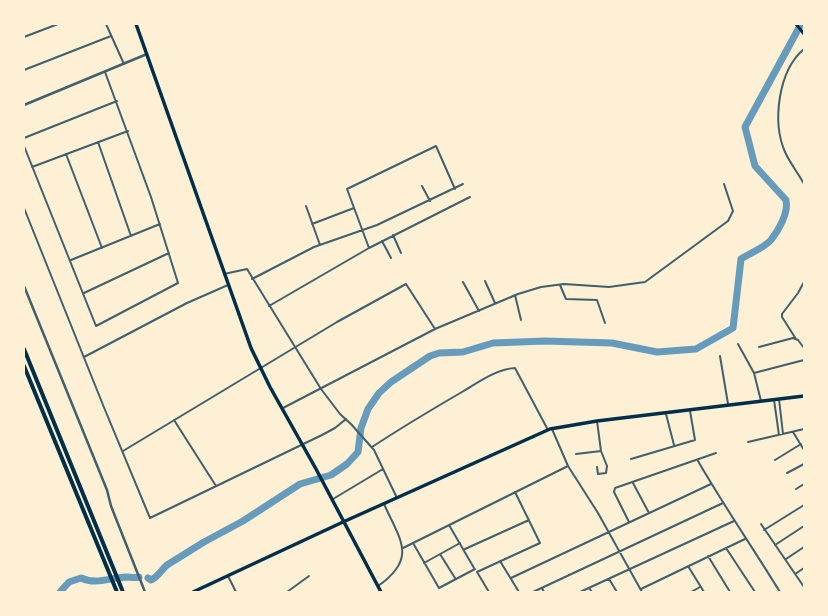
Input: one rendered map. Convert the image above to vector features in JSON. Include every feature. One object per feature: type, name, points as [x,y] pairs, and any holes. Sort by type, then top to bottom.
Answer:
[{"type":"highway","points":[[24,349],[123,592]]},
{"type":"highway","points":[[24,366],[117,592]]},
{"type":"main road","points":[[136,24],[224,274],[260,369],[327,489],[381,592]]},
{"type":"main road","points":[[796,24],[804,34]]},
{"type":"main road","points":[[193,592],[343,522],[550,430],[596,421],[666,414],[804,396]]},
{"type":"street","points":[[24,37],[58,24]]},
{"type":"street","points":[[106,24],[124,64]]},
{"type":"street","points":[[24,70],[111,36]]},
{"type":"street","points":[[804,49],[792,62],[786,74],[779,113],[779,130],[782,143],[787,156],[804,184]]},
{"type":"street","points":[[24,105],[147,54]]},
{"type":"street","points":[[24,146],[71,260],[96,326],[178,283],[160,224],[128,131],[105,71]]},
{"type":"street","points":[[24,138],[117,101]]},
{"type":"street","points":[[32,167],[128,131]]},
{"type":"street","points":[[98,142],[131,236]]},
{"type":"street","points":[[369,248],[348,188],[436,146],[455,188]]},
{"type":"street","points":[[66,154],[102,248]]},
{"type":"street","points":[[252,279],[320,245],[377,226],[463,184]]},
{"type":"street","points":[[283,408],[435,328],[515,295],[541,287],[560,285],[609,287],[641,283],[649,280],[728,220],[733,211],[724,184]]},
{"type":"street","points":[[422,186],[430,201]]},
{"type":"street","points":[[269,306],[369,248],[470,197]]},
{"type":"street","points":[[306,206],[320,245]]},
{"type":"street","points":[[24,208],[149,518],[152,518],[335,428],[346,419]]},
{"type":"street","points":[[312,224],[354,208]]},
{"type":"street","points":[[71,260],[160,224]]},
{"type":"street","points":[[393,235],[401,253]]},
{"type":"street","points":[[382,241],[391,258]]},
{"type":"street","points":[[84,293],[168,253]]},
{"type":"street","points":[[224,274],[246,269],[321,389],[340,414],[372,448],[397,498]]},
{"type":"street","points":[[485,280],[495,303]]},
{"type":"street","points":[[463,282],[479,311]]},
{"type":"street","points":[[804,282],[798,293],[782,314],[782,317],[796,339],[804,348]]},
{"type":"street","points":[[123,451],[336,322],[406,284],[435,328]]},
{"type":"street","points":[[84,357],[187,303],[228,285]]},
{"type":"street","points":[[560,285],[566,299],[597,300],[605,323]]},
{"type":"street","points":[[24,286],[107,490],[111,506],[144,592]]},
{"type":"street","points":[[515,295],[521,320]]},
{"type":"street","points":[[759,347],[796,339]]},
{"type":"street","points":[[738,344],[754,373],[761,401]]},
{"type":"street","points":[[720,356],[728,406]]},
{"type":"street","points":[[754,373],[804,360]]},
{"type":"street","points":[[372,448],[411,421],[468,388],[496,373],[510,368],[515,368],[550,430],[568,466],[609,532],[618,551],[642,592]]},
{"type":"street","points":[[779,399],[783,434]]},
{"type":"street","points":[[774,400],[779,434]]},
{"type":"street","points":[[631,459],[694,440],[690,411]]},
{"type":"street","points":[[776,413],[780,412]]},
{"type":"street","points":[[666,414],[674,445]]},
{"type":"street","points":[[174,420],[216,486]]},
{"type":"street","points":[[596,421],[601,451],[607,466],[606,473],[598,474],[597,467]]},
{"type":"street","points":[[777,423],[782,423]]},
{"type":"street","points":[[748,442],[779,434],[804,430]]},
{"type":"street","points":[[793,432],[804,450]]},
{"type":"street","points":[[775,460],[801,444]]},
{"type":"street","points":[[576,454],[601,451]]},
{"type":"street","points":[[629,522],[614,490],[615,488],[698,461],[716,453]]},
{"type":"street","points":[[698,461],[745,539],[780,592]]},
{"type":"street","points":[[787,473],[804,464]]},
{"type":"street","points":[[403,548],[568,466]]},
{"type":"street","points":[[332,500],[383,469]]},
{"type":"street","points":[[633,483],[649,512]]},
{"type":"street","points":[[511,578],[711,484]]},
{"type":"street","points":[[796,489],[804,484]]},
{"type":"street","points":[[477,572],[540,543],[515,492]]},
{"type":"street","points":[[533,592],[724,502]]},
{"type":"street","points":[[378,586],[396,571],[401,562],[403,548],[384,504]]},
{"type":"street","points":[[764,530],[804,505]]},
{"type":"street","points":[[464,549],[529,520]]},
{"type":"street","points":[[580,592],[734,521]]},
{"type":"street","points":[[761,524],[804,587]]},
{"type":"street","points":[[449,525],[489,592]]},
{"type":"street","points":[[775,545],[804,526]]},
{"type":"street","points":[[641,589],[745,539]]},
{"type":"street","points":[[413,543],[439,588],[475,569]]},
{"type":"street","points":[[424,562],[460,543]]},
{"type":"street","points":[[726,548],[755,592]]},
{"type":"street","points":[[786,559],[804,548]]},
{"type":"street","points":[[440,554],[456,579]]},
{"type":"street","points":[[708,556],[730,592]]},
{"type":"street","points":[[500,561],[519,592]]},
{"type":"street","points":[[688,566],[704,592]]},
{"type":"street","points":[[795,574],[804,568]]},
{"type":"street","points":[[228,576],[236,592]]},
{"type":"street","points":[[287,592],[309,576]]},
{"type":"street","points":[[609,579],[617,592]]},
{"type":"street","points":[[691,592],[700,587]]},
{"type":"street","points":[[542,588],[544,592]]},
{"type":"street","points":[[589,588],[592,592]]},
{"type":"waterway","points":[[148,578],[151,580],[153,579],[167,565],[204,542],[243,521],[300,484],[331,475],[347,464],[358,452],[361,428],[368,409],[379,393],[391,382],[430,356],[439,353],[463,352],[493,343],[545,341],[612,343],[657,352],[696,349],[733,328],[741,259],[761,248],[771,240],[782,222],[787,205],[786,200],[755,166],[745,127],[801,24]]},
{"type":"waterway","points":[[60,592],[69,582],[81,578],[97,581],[126,577],[139,577]]}]
